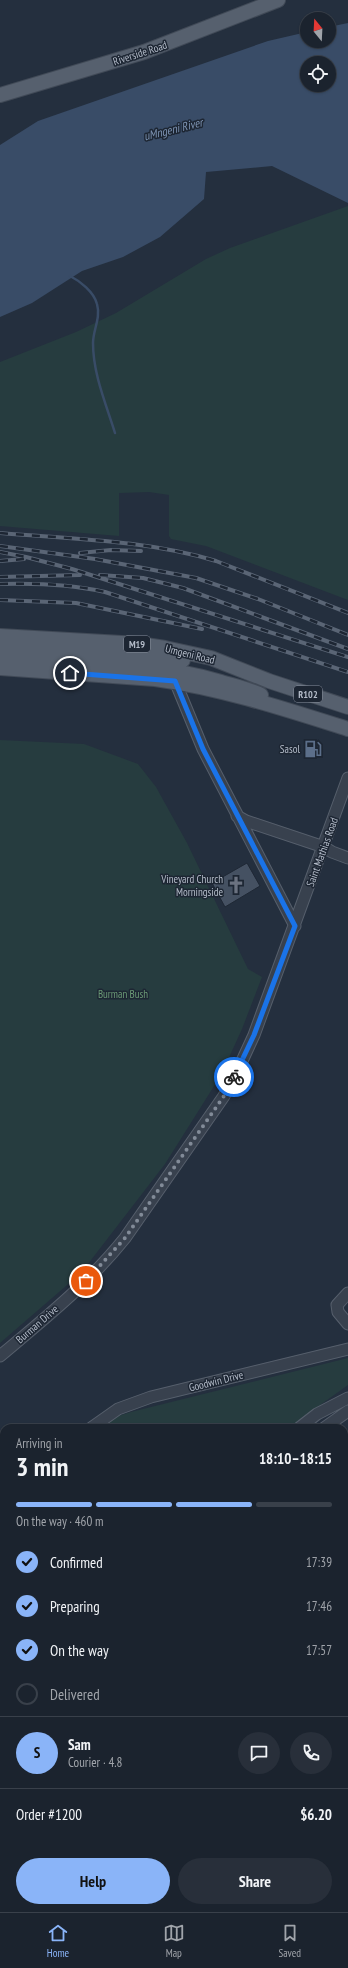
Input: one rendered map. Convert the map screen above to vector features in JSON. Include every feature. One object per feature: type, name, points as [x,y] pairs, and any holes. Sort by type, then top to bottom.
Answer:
[{"type":"main road","name":"Riverside Road","points":[[0,96],[144,52],[278,0]]},
{"type":"main road","name":"Umgeni Road","points":[[0,636],[139,644],[165,648],[210,658],[269,681],[348,707]]},
{"type":"main road","points":[[0,647],[157,656],[183,660],[269,681]]},
{"type":"main road","points":[[0,657],[99,662],[178,671],[255,692],[267,698],[278,707]]},
{"type":"main road","points":[[0,668],[155,678],[175,681],[278,707]]},
{"type":"main road","name":"R102","points":[[278,707],[348,729]]},
{"type":"street","points":[[175,681],[203,749],[295,926]]},
{"type":"street","name":"Saint Mathias Road","points":[[295,926],[348,778]]},
{"type":"street","points":[[237,816],[250,823],[324,847],[332,852],[348,858]]},
{"type":"street","name":"Burman Drive","points":[[0,1356],[79,1288],[110,1256],[125,1238],[224,1096],[254,1035],[295,926]]},
{"type":"street","points":[[348,1293],[337,1303],[338,1312],[348,1324]]},
{"type":"street","name":"Goodwin Drive","points":[[96,1424],[118,1409],[151,1397],[348,1349]]},
{"type":"street","points":[[305,1424],[322,1412],[348,1390]]},
{"type":"street","points":[[322,1412],[348,1398]]},
{"type":"street","points":[[322,1412],[334,1409],[336,1411],[336,1418],[334,1421]]},
{"type":"street","points":[[330,1424],[348,1412]]},
{"type":"green space","points":[[348,206],[348,600],[206,546],[171,539],[169,536],[169,495],[149,492],[119,493],[119,536],[0,526],[0,362],[76,332],[116,313],[206,259],[230,248]]},
{"type":"green space","name":"Burman Bush","points":[[0,740],[84,744],[138,764],[156,787],[187,843],[248,969],[262,977],[242,1029],[221,1075],[165,1164],[81,1273],[0,1343]]},
{"type":"green space","points":[[348,1358],[348,1385],[294,1424],[107,1424],[115,1417]]},
{"type":"water","name":"uMngeni River","points":[[348,23],[348,203],[272,166],[206,172],[204,199],[160,237],[123,257],[82,271],[32,303],[0,317],[0,145],[38,121],[268,41],[300,34],[300,48],[336,48],[336,26]]},
{"type":"building","name":"Vineyard Church Morningside","points":[[247,863],[260,886],[225,907],[212,883]]},
{"type":"waterway","points":[[70,276],[86,287],[93,295],[97,304],[98,314],[93,338],[95,366],[115,433]]},
{"type":"railway","points":[[0,533],[109,541],[136,544],[190,554],[216,561],[348,613]]},
{"type":"railway","points":[[0,546],[95,559],[196,578],[258,599],[348,635]]},
{"type":"railway","points":[[80,553],[111,550],[141,551]]},
{"type":"railway","points":[[0,552],[72,569],[348,657]]},
{"type":"railway","points":[[0,561],[24,559]]},
{"type":"railway","points":[[0,577],[80,575]]},
{"type":"railway","points":[[100,575],[143,578],[183,588],[348,649]]},
{"type":"railway","points":[[0,584],[79,587],[105,592],[348,672]]},
{"type":"railway","points":[[0,600],[76,603],[202,629]]},
{"type":"way so far","points":[[86,1281],[125,1238],[224,1096],[234,1077]]},
{"type":"place","name":"Sasol","points":[[313,749]]},
{"type":"place","name":"Vineyard Church Morningside","points":[[236,885]]},
{"type":"route","points":[[70,673],[155,678],[175,681],[203,749],[295,926],[282,957],[254,1035],[234,1077]]}]
